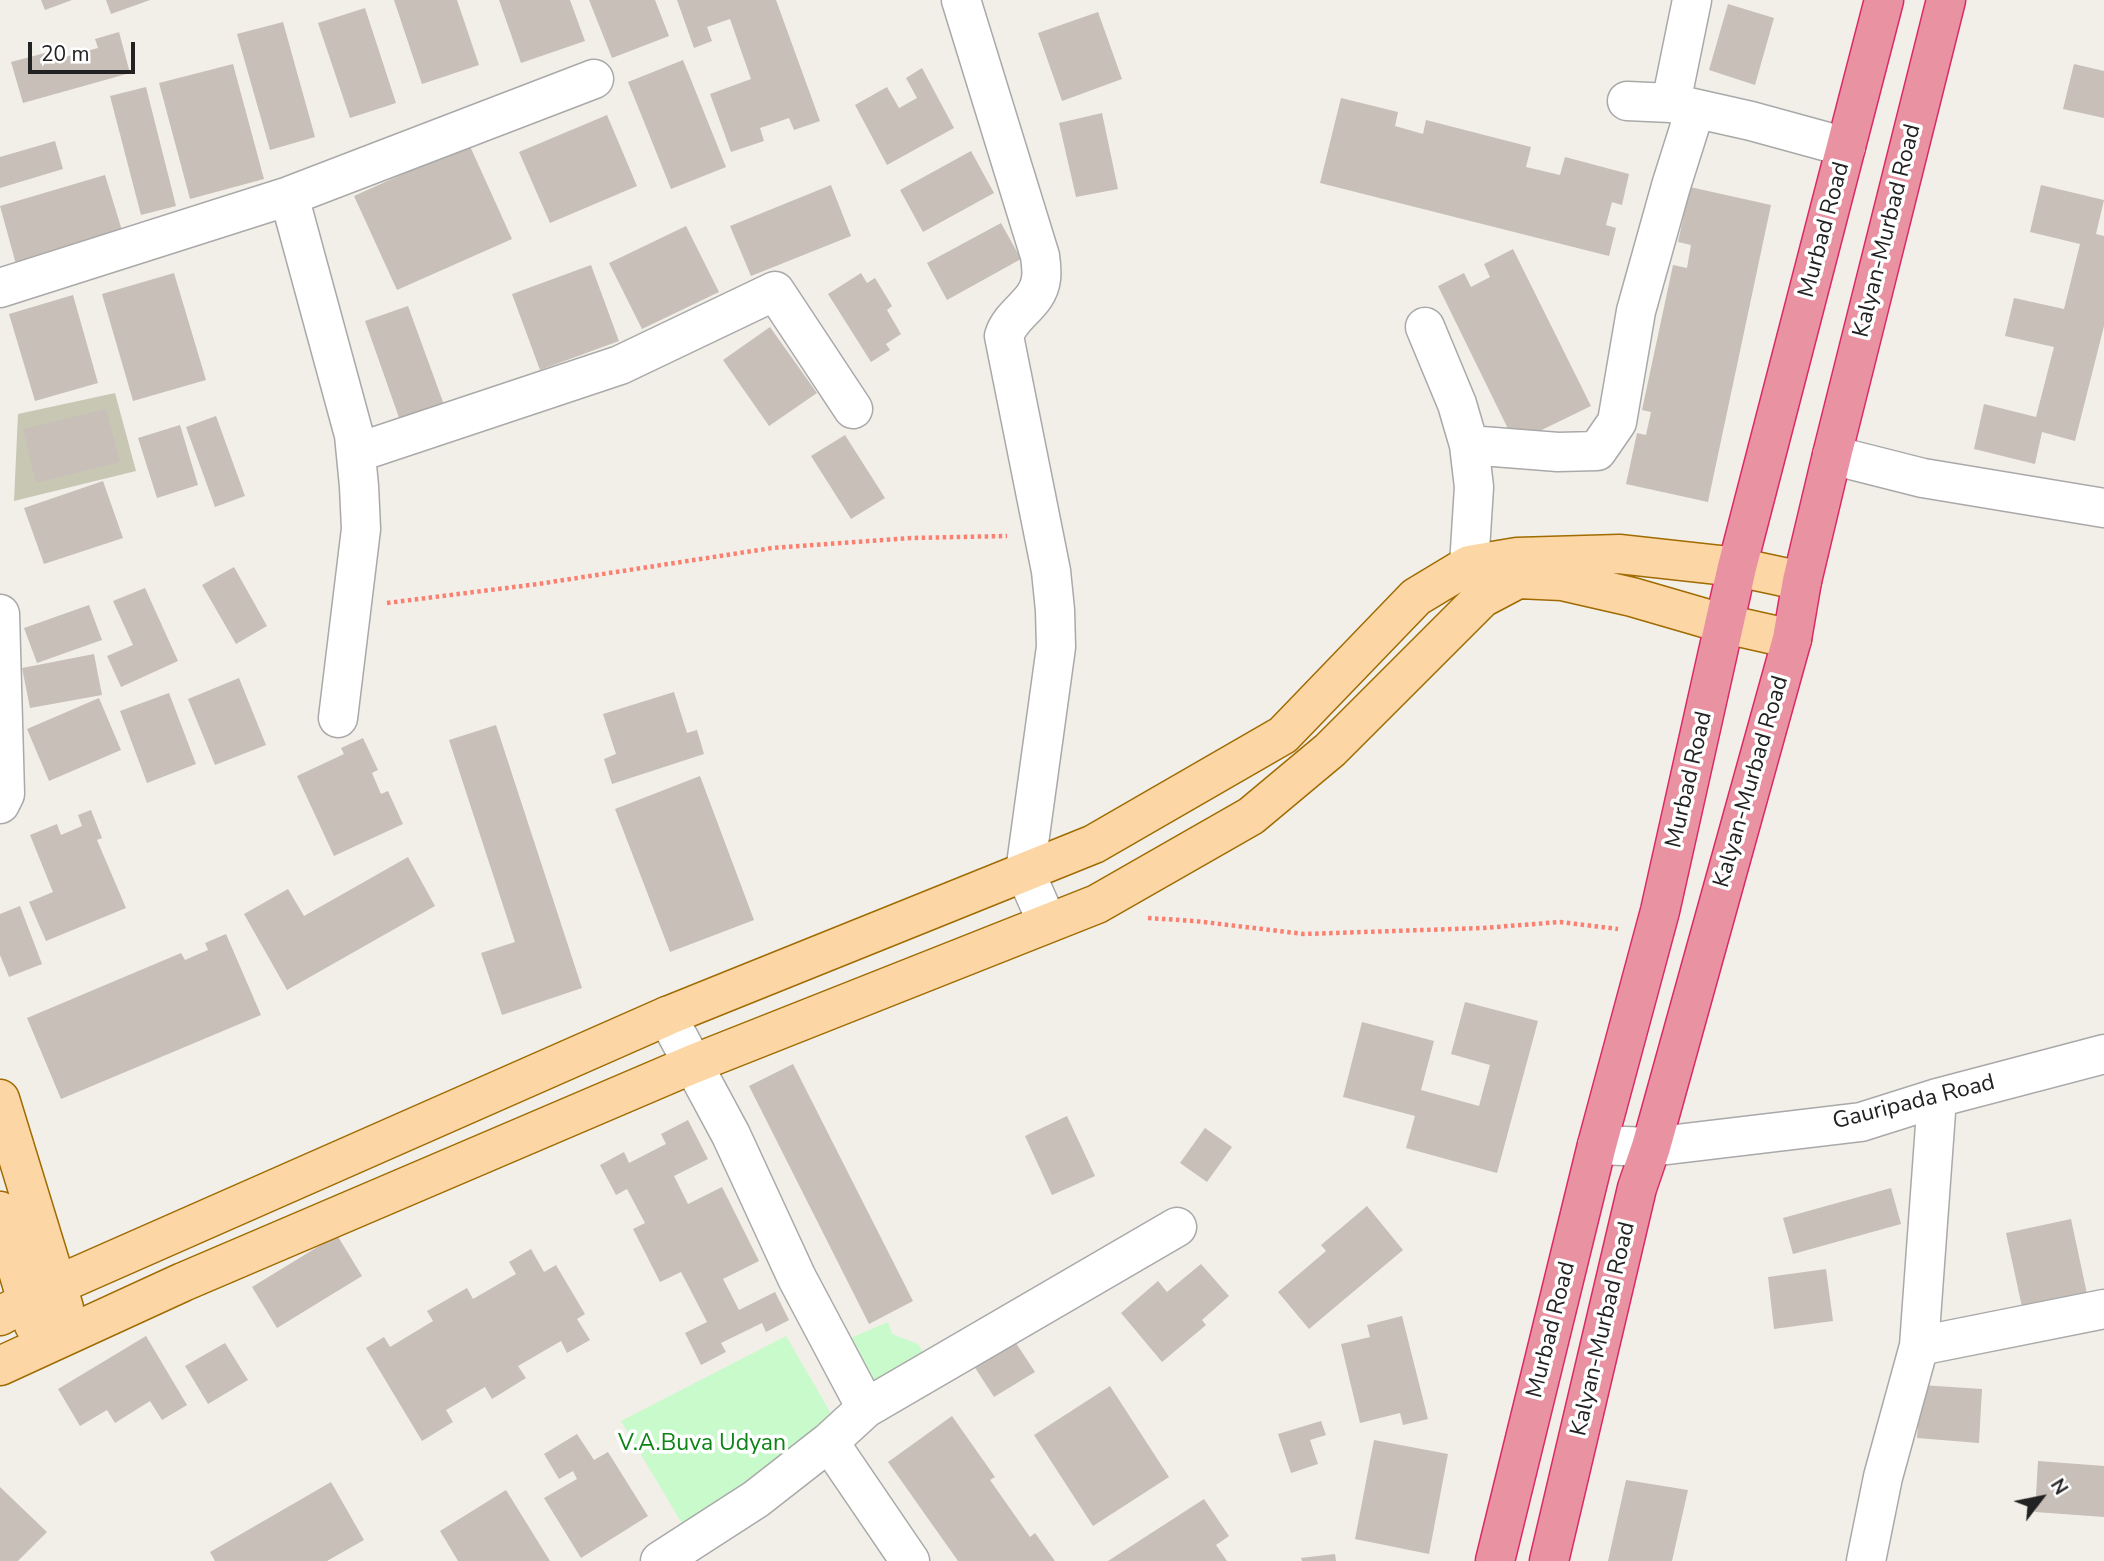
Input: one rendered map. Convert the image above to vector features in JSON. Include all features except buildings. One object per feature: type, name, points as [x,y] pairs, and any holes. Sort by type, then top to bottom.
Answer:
[{"type":"highway","name":"Murbad Road","points":[[1495,1561],[1597,1145],[1653,933],[1737,568],[1884,0]]},
{"type":"highway","name":"Kalyan-Murbad Road","points":[[1549,1561],[1637,1188],[1651,1147],[1792,639],[1802,582],[1832,454],[1946,0]]},
{"type":"main road","points":[[28,1301],[667,1016],[1094,844],[1283,735],[1416,597],[1469,565],[1517,557],[1619,554],[1737,568],[1802,582]]},
{"type":"main road","points":[[0,1366],[183,1282],[693,1065],[1097,904],[1251,816],[1330,750],[1482,598],[1518,579],[1562,581],[1792,639]]},
{"type":"main road","points":[[1340,676],[1374,707]]},
{"type":"main road","points":[[489,1094],[505,1145]]},
{"type":"main road","points":[[0,1099],[28,1301]]},
{"type":"main road","points":[[0,1211],[28,1301],[55,1340]]},
{"type":"street","points":[[961,0],[1040,256],[1041,279],[1035,298],[1008,325],[1004,336],[1044,536],[1055,610],[1056,647],[1025,872],[1047,922]]},
{"type":"street","points":[[1469,445],[1558,452],[1597,451],[1617,422],[1636,311],[1671,186],[1683,106],[1692,0]]},
{"type":"street","points":[[0,288],[289,196],[594,79]]},
{"type":"street","points":[[1627,101],[1683,106],[1751,121],[1846,148]]},
{"type":"street","points":[[289,196],[354,435],[356,453],[361,529],[338,718]]},
{"type":"street","points":[[356,453],[620,365],[775,291],[853,409]]},
{"type":"street","points":[[1425,327],[1458,404],[1469,445],[1474,487],[1469,565]]},
{"type":"street","points":[[1832,454],[1923,478],[2104,508]]},
{"type":"street","points":[[0,614],[5,794],[0,804]]},
{"type":"street","points":[[667,1016],[731,1136],[797,1278],[866,1408]]},
{"type":"street","name":"Gauripada Road","points":[[1597,1145],[1651,1147],[1861,1122],[1937,1098],[2104,1054]]},
{"type":"street","points":[[1867,1561],[1883,1477],[1919,1346],[1937,1098]]},
{"type":"street","points":[[660,1561],[756,1499],[866,1408],[1177,1227]]},
{"type":"street","points":[[1919,1346],[2104,1309]]},
{"type":"street","points":[[828,1442],[910,1561]]},
{"type":"path","points":[[351,608],[538,584],[772,548],[911,538],[1044,536]]},
{"type":"path","points":[[1097,904],[1134,917],[1304,934],[1483,928],[1560,922],[1653,933]]},
{"type":"shaded area","points":[[115,393],[136,471],[14,501],[18,414]]},
{"type":"green space","points":[[888,1322],[892,1334],[918,1344],[923,1352],[874,1383],[839,1343]]},
{"type":"green space","name":"V.A.Buva Udyan","points":[[786,1336],[836,1422],[684,1527],[621,1421]]}]
